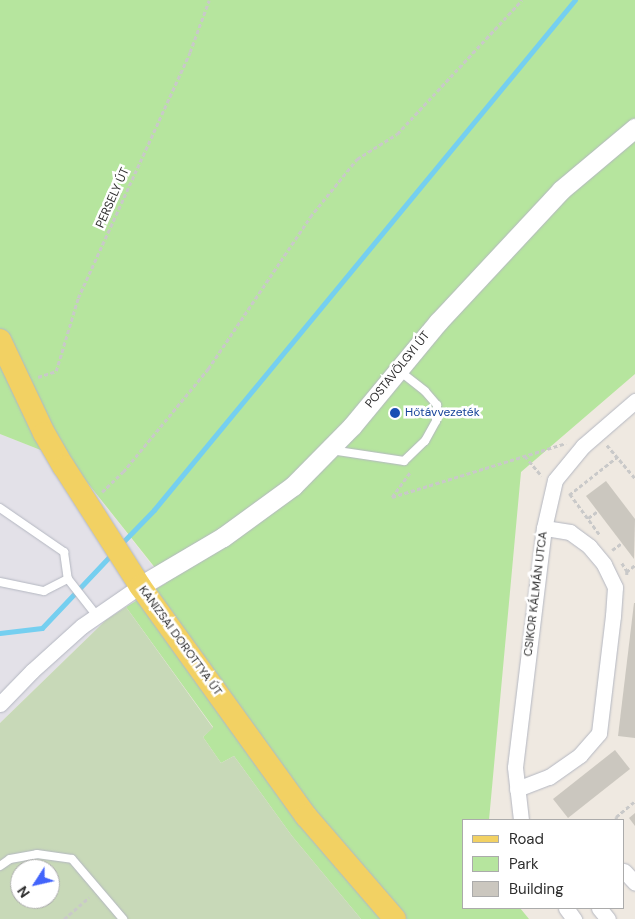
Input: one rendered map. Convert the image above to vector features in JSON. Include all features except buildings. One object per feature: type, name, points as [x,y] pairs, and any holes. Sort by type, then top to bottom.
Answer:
[{"type":"main road","name":"KANIZSAI DOROTTYA ÚT","points":[[0,340],[44,433],[106,537],[306,816],[395,919]]},
{"type":"street","name":"POSTAVÖLGYI ÚT","points":[[140,586],[223,537],[293,486],[352,426],[438,322],[560,190],[635,128]]},
{"type":"street","name":"CSIKOR KÁLMÁN UTCA","points":[[521,819],[515,767],[544,528],[555,480],[583,446],[635,401]]},
{"type":"street","points":[[518,789],[549,777],[580,755],[598,733],[613,616],[615,587],[604,564],[588,546],[570,532],[544,528]]},
{"type":"street","points":[[0,704],[32,671],[82,626],[140,586]]},
{"type":"street","points":[[625,872],[635,883]]},
{"type":"street","points":[[600,909],[608,919]]},
{"type":"lane","points":[[330,449],[404,462],[425,441],[436,421],[438,405],[425,391],[398,370]]},
{"type":"lane","points":[[0,508],[64,552],[68,579],[98,616]]},
{"type":"lane","points":[[0,582],[44,591],[68,579]]},
{"type":"lane","points":[[0,866],[10,859],[37,854],[72,860],[123,919]]},
{"type":"path","name":"PERSELY ÚT","points":[[20,384],[56,371],[78,298],[190,52],[209,0]]},
{"type":"path","points":[[87,506],[124,472],[208,369],[310,217],[357,159],[397,134],[522,0]]},
{"type":"path","points":[[597,433],[635,478]]},
{"type":"path","points":[[412,468],[392,497],[562,444]]},
{"type":"path","points":[[525,456],[553,490]]},
{"type":"path","points":[[548,511],[617,457]]},
{"type":"path","points":[[588,518],[598,512]]},
{"type":"path","points":[[612,550],[622,543]]},
{"type":"path","points":[[616,819],[635,801]]},
{"type":"path","points":[[64,919],[98,889]]},
{"type":"shaded area","points":[[0,434],[71,462],[166,583],[106,620],[0,723]]},
{"type":"green space","points":[[0,0],[635,0],[635,374],[521,472],[489,819],[462,819],[462,909],[521,909],[529,919],[361,919],[292,836],[234,756],[221,763],[203,737],[213,727],[126,607],[166,583],[160,574],[71,462],[0,434]]},
{"type":"green space","points":[[126,607],[213,728],[203,737],[221,763],[234,756],[292,836],[361,919],[0,919],[0,723],[106,620]]},
{"type":"waterway","points":[[120,545],[154,510],[575,0]]},
{"type":"waterway","points":[[0,633],[42,628],[112,554]]},
{"type":"place","name":"Hőtávvezeték","points":[[395,413]]}]
